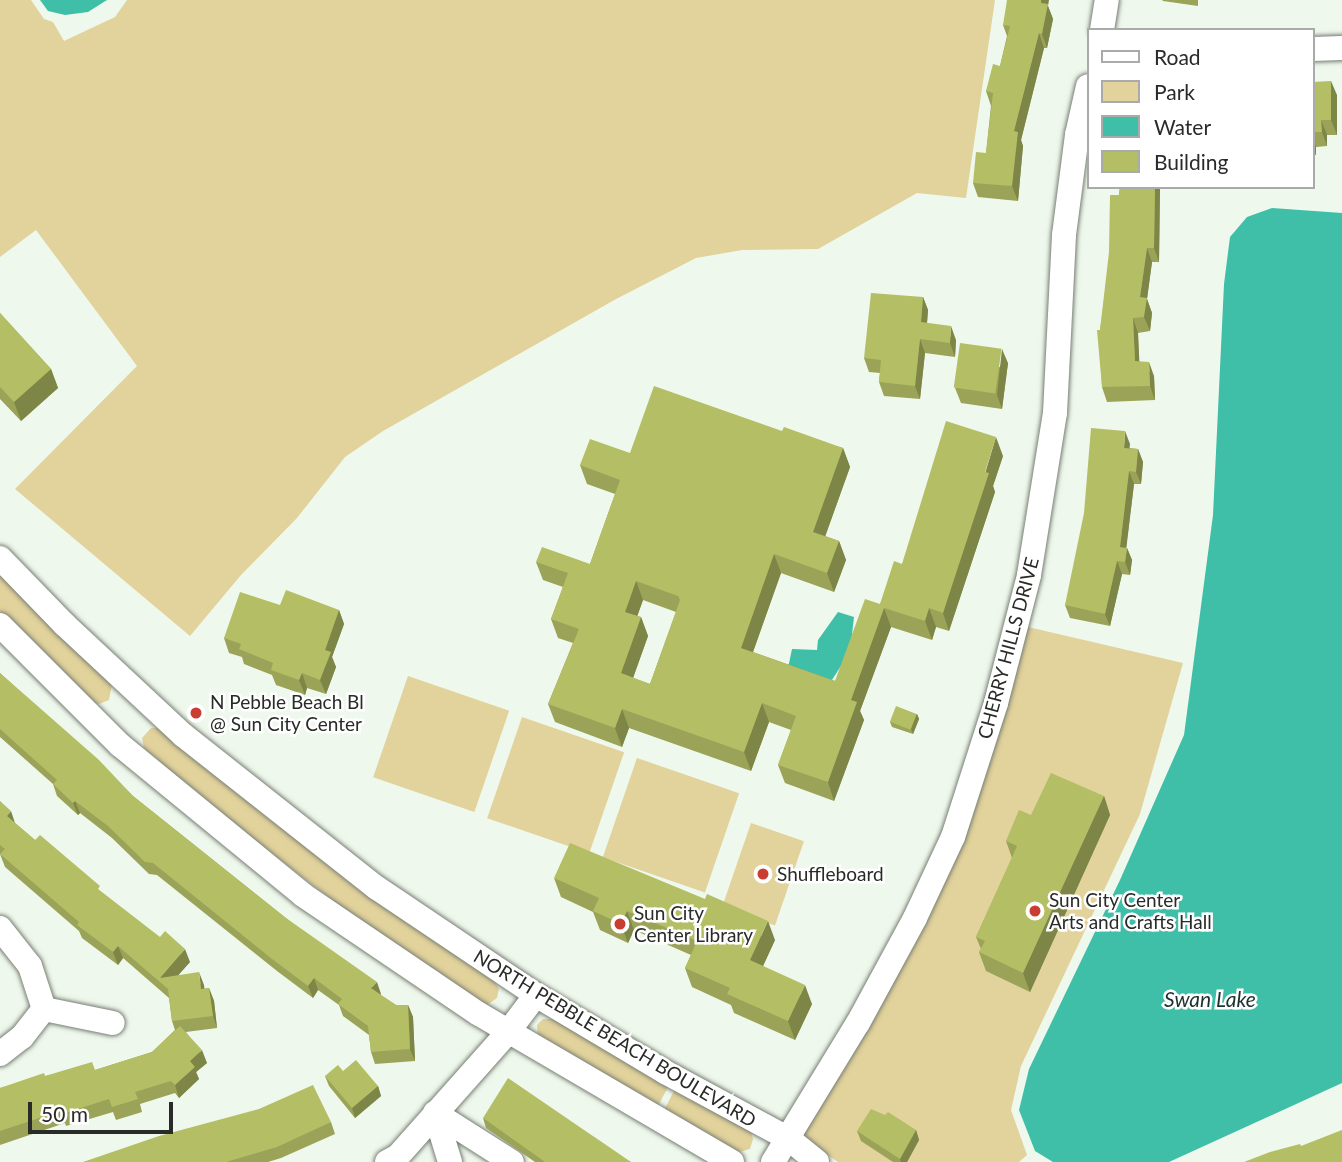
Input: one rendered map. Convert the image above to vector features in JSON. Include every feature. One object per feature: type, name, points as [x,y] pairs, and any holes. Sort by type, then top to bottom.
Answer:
[{"type":"street","points":[[1102,28],[1107,0]]},
{"type":"street","points":[[1314,49],[1342,48]]},
{"type":"street","name":"CHERRY HILLS DRIVE","points":[[773,1162],[858,1023],[915,918],[953,837],[996,703],[1029,575],[1055,413],[1064,235],[1076,135],[1086,94]]},
{"type":"street","name":"NORTH PEBBLE BEACH BOULEVARD","points":[[0,558],[64,624],[183,735],[377,888],[536,995],[665,1072],[789,1139],[817,1162]]},
{"type":"street","points":[[0,625],[120,745],[303,895],[508,1031],[732,1162]]},
{"type":"street","points":[[0,928],[30,966],[44,1009]]},
{"type":"street","points":[[387,1162],[398,1156],[508,1031],[536,995]]},
{"type":"street","points":[[44,1009],[113,1023]]},
{"type":"street","points":[[0,1054],[22,1037],[44,1009]]},
{"type":"street","points":[[435,1113],[450,1162]]},
{"type":"street","points":[[435,1113],[512,1162]]},
{"type":"green space","points":[[0,0],[31,0],[44,19],[53,22],[64,41],[115,17],[127,0],[995,0],[966,198],[917,193],[818,249],[742,250],[696,258],[616,299],[383,431],[345,457],[297,518],[241,575],[190,636],[15,489],[137,366],[36,230],[0,257]]},
{"type":"green space","points":[[0,573],[112,684],[109,700],[93,703],[0,611]]},
{"type":"green space","points":[[1028,627],[1183,663],[1140,814],[1021,1066],[1011,1110],[1027,1155],[1019,1162],[838,1162],[802,1137],[853,1052]]},
{"type":"green space","points":[[408,676],[509,711],[474,812],[373,777]]},
{"type":"green space","points":[[522,717],[624,752],[589,853],[487,818]]},
{"type":"green space","points":[[151,728],[158,728],[494,980],[499,989],[497,998],[487,1005],[386,941],[225,818],[144,748],[142,738]]},
{"type":"green space","points":[[637,758],[739,793],[705,892],[603,857]]},
{"type":"green space","name":"Shuffleboard","points":[[751,823],[804,841],[775,925],[722,907]]},
{"type":"green space","points":[[543,1019],[554,1019],[669,1085],[657,1108],[538,1039],[537,1025]]},
{"type":"green space","points":[[675,1089],[751,1132],[753,1139],[750,1149],[739,1152],[663,1112]]},
{"type":"water","points":[[40,0],[107,0],[88,12],[65,15],[48,11]]},
{"type":"water","name":"Swan Lake","points":[[1272,208],[1342,213],[1342,1083],[1169,1162],[1053,1162],[1035,1151],[1019,1110],[1029,1069],[1120,880],[1184,735],[1213,515],[1224,284],[1230,237],[1247,217]]},
{"type":"water","points":[[838,612],[854,617],[850,652],[830,683],[788,668],[792,649],[817,650],[818,640]]},
{"type":"building","points":[[1007,0],[1041,0],[1041,3],[1048,4],[1014,131],[1018,132],[1012,186],[973,183],[976,152],[986,153],[993,93],[986,91],[993,64],[1000,66],[1010,26],[1003,25]]},
{"type":"building","points":[[1331,81],[1331,120],[1321,120],[1322,132],[1314,132],[1314,82]]},
{"type":"building","points":[[1120,189],[1155,189],[1154,248],[1147,248],[1140,297],[1147,298],[1144,317],[1133,318],[1135,361],[1149,362],[1150,386],[1102,387],[1097,330],[1100,330],[1109,252],[1110,195],[1119,195]]},
{"type":"building","points":[[871,293],[923,297],[921,322],[951,326],[950,343],[920,339],[915,386],[879,382],[881,360],[864,358]]},
{"type":"building","points":[[0,313],[51,369],[14,402],[0,387]]},
{"type":"building","points":[[960,343],[1002,349],[995,393],[954,388]]},
{"type":"building","points":[[654,386],[782,431],[784,427],[843,448],[813,532],[839,541],[827,573],[774,554],[741,648],[835,681],[865,599],[880,604],[894,561],[902,564],[946,421],[996,437],[985,472],[989,473],[943,613],[929,608],[925,621],[884,608],[851,700],[857,702],[828,782],[778,765],[796,716],[762,703],[744,752],[622,709],[615,728],[548,704],[579,629],[551,619],[568,573],[536,562],[542,547],[590,564],[620,480],[580,465],[590,439],[630,453]],"holes":[[[636,581],[678,596],[680,600],[650,684],[621,673],[641,617],[625,612]]]},
{"type":"building","points":[[1091,428],[1125,431],[1124,448],[1138,449],[1136,472],[1129,471],[1120,547],[1127,548],[1125,562],[1117,561],[1105,614],[1065,605],[1084,513]]},
{"type":"building","points":[[286,590],[339,610],[325,650],[331,652],[320,680],[302,673],[299,680],[271,670],[273,663],[239,649],[241,644],[224,638],[240,592],[280,605]]},
{"type":"building","points":[[0,673],[99,760],[133,796],[286,918],[377,982],[371,988],[396,1005],[408,1005],[410,1049],[371,1052],[368,1026],[338,1004],[342,999],[314,978],[308,986],[153,863],[145,862],[108,826],[75,801],[73,803],[53,784],[57,780],[0,729]]},
{"type":"building","points":[[896,706],[917,714],[910,730],[890,722]]},
{"type":"building","name":"Sun City Center Arts and Crafts Hall","points":[[1051,773],[1104,796],[1023,973],[979,952],[985,941],[976,937],[1017,846],[1006,841],[1019,810],[1031,815]]},
{"type":"building","points":[[0,801],[11,811],[7,816],[35,840],[40,835],[100,886],[98,889],[160,937],[165,931],[185,949],[160,978],[199,972],[201,989],[209,988],[213,1016],[172,1021],[168,989],[118,946],[113,952],[77,925],[79,922],[0,854],[5,849],[0,845]]},
{"type":"building","points":[[570,843],[705,899],[707,894],[768,921],[750,960],[805,985],[788,1021],[727,994],[730,988],[685,968],[697,941],[627,911],[621,924],[593,911],[599,898],[554,878]]},
{"type":"building","points":[[180,1026],[202,1050],[190,1061],[195,1067],[175,1085],[171,1081],[135,1092],[138,1099],[112,1107],[109,1099],[0,1131],[0,1088],[44,1073],[45,1076],[92,1062],[95,1070],[152,1052]]},
{"type":"building","points":[[356,1060],[378,1086],[352,1108],[325,1076],[338,1065],[343,1071]]},
{"type":"building","points":[[508,1078],[631,1162],[545,1162],[483,1118]]},
{"type":"building","points":[[313,1085],[331,1122],[277,1147],[226,1162],[83,1162],[159,1136],[259,1109]]},
{"type":"building","points":[[871,1109],[885,1115],[888,1112],[916,1130],[900,1159],[857,1131]]},
{"type":"building","points":[[1342,1130],[1342,1162],[1244,1162],[1270,1152],[1300,1144],[1301,1146]]},
{"type":"place","name":"N Pebble Beach Bl @ Sun City Center","points":[[196,713]]},
{"type":"place","name":"Shuffleboard","points":[[763,874]]},
{"type":"place","name":"Sun City Center Arts and Crafts Hall","points":[[1035,911]]},
{"type":"place","name":"Sun City Center Library","points":[[620,924]]}]
